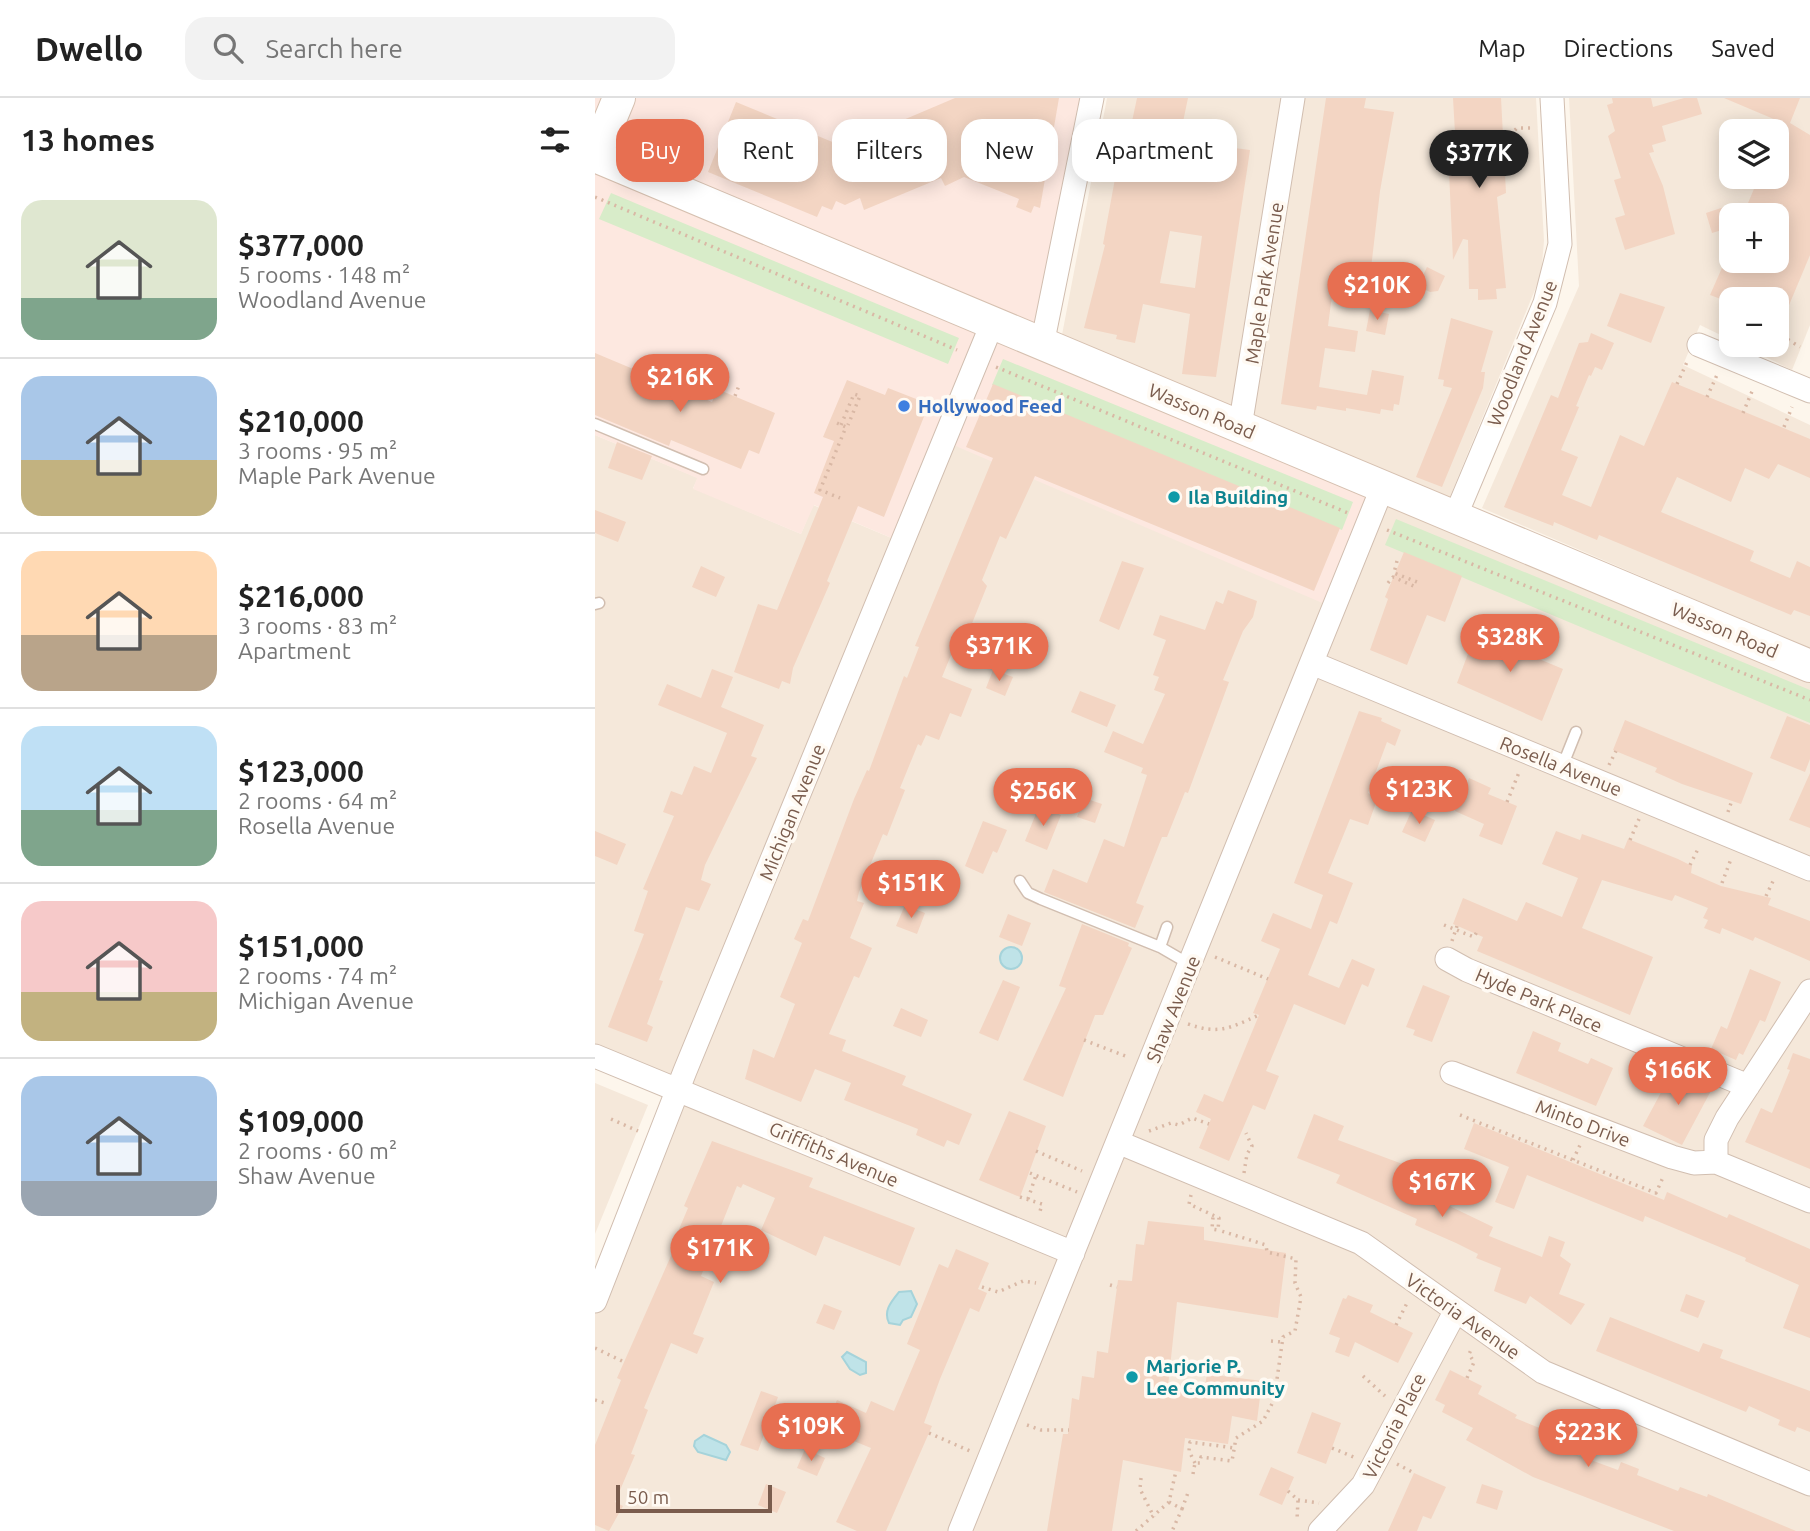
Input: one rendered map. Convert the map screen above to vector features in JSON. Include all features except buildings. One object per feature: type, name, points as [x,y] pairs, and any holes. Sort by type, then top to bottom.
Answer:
[{"type":"street","points":[[595,156],[619,98]]},
{"type":"street","points":[[1042,345],[1092,98]]},
{"type":"street","name":"Maple Park Avenue","points":[[1240,427],[1293,98]]},
{"type":"street","name":"Woodland Avenue","points":[[1455,517],[1545,303],[1557,262],[1560,244],[1552,98]]},
{"type":"street","name":"Wasson Road","points":[[595,156],[1810,666]]},
{"type":"street","name":"Michigan Avenue","points":[[595,1301],[678,1090],[992,324]]},
{"type":"street","points":[[1693,352],[1804,389]]},
{"type":"street","name":"Shaw Avenue","points":[[961,1531],[1120,1143],[1383,486]]},
{"type":"street","name":"Rosella Avenue","points":[[1312,663],[1810,869]]},
{"type":"street","name":"Hyde Park Place","points":[[1447,958],[1478,974],[1748,1086]]},
{"type":"street","points":[[1716,1162],[1716,1140],[1810,991]]},
{"type":"street","name":"Griffiths Avenue","points":[[595,1056],[1073,1253]]},
{"type":"street","name":"Minto Drive","points":[[1453,1073],[1672,1157],[1695,1163],[1716,1162],[1810,1201]]},
{"type":"street","name":"Victoria Avenue","points":[[1120,1143],[1361,1243],[1543,1372],[1810,1483]]},
{"type":"street","name":"Victoria Place","points":[[1320,1531],[1363,1485],[1455,1312]]},
{"type":"lane","points":[[595,425],[703,469]]},
{"type":"lane","points":[[1562,767],[1576,732]]},
{"type":"lane","points":[[1020,881],[1028,892],[1041,899],[1160,947],[1194,957]]},
{"type":"lane","points":[[1160,947],[1167,927]]},
{"type":"path","points":[[1505,139],[1517,128],[1535,128]]},
{"type":"path","points":[[595,197],[1368,523],[1810,701]]},
{"type":"path","points":[[1789,340],[1800,347]]},
{"type":"path","points":[[1677,384],[1693,352]]},
{"type":"path","points":[[1707,397],[1718,373]]},
{"type":"path","points":[[735,396],[740,383]]},
{"type":"path","points":[[1784,427],[1804,389]]},
{"type":"path","points":[[840,498],[820,490],[846,427],[839,424],[854,394],[860,396],[848,425]]},
{"type":"path","points":[[1388,583],[1393,577],[1417,584],[1394,573],[1397,561]]},
{"type":"path","points":[[1507,802],[1520,768]]},
{"type":"path","points":[[1726,817],[1732,800]]},
{"type":"path","points":[[1690,865],[1702,842]]},
{"type":"path","points":[[1722,883],[1732,854]]},
{"type":"path","points":[[1766,896],[1777,872]]},
{"type":"path","points":[[1444,925],[1474,937],[1478,930]]},
{"type":"path","points":[[1194,957],[1268,979]]},
{"type":"path","points":[[1186,1023],[1208,1031],[1223,1031],[1259,1015]]},
{"type":"path","points":[[1084,1040],[1150,1067]]},
{"type":"path","points":[[1460,1115],[1656,1193],[1672,1157]]},
{"type":"path","points":[[1143,1133],[1171,1123],[1179,1125],[1192,1118],[1209,1124]]},
{"type":"path","points":[[611,1119],[660,1141]]},
{"type":"path","points":[[1243,1176],[1247,1154],[1252,1146],[1246,1133]]},
{"type":"path","points":[[1573,1160],[1581,1143]]},
{"type":"path","points":[[1036,1151],[1100,1189]]},
{"type":"path","points":[[1030,1173],[1100,1189]]},
{"type":"path","points":[[1028,1199],[1036,1175]]},
{"type":"path","points":[[1192,1191],[1189,1204],[1213,1217],[1212,1229],[1266,1245],[1267,1252],[1296,1259],[1295,1283],[1301,1297],[1295,1331],[1283,1337],[1274,1399],[1263,1421],[1236,1438],[1232,1461],[1201,1457],[1200,1464],[1195,1463]]},
{"type":"path","points":[[1020,1196],[1042,1204],[1039,1215]]},
{"type":"path","points":[[982,1287],[998,1292],[1023,1281],[1036,1283]]},
{"type":"path","points":[[1396,1325],[1418,1285]]},
{"type":"path","points":[[1110,1286],[1117,1287]]},
{"type":"path","points":[[1271,1340],[1282,1342]]},
{"type":"path","points":[[1467,1378],[1474,1362],[1469,1354],[1474,1343]]},
{"type":"path","points":[[595,1348],[624,1362]]},
{"type":"path","points":[[1363,1376],[1393,1401]]},
{"type":"path","points":[[595,1400],[605,1403]]},
{"type":"path","points":[[1023,1424],[1041,1430],[1069,1430]]},
{"type":"path","points":[[929,1433],[972,1452]]},
{"type":"path","points":[[1193,1474],[1195,1463],[1189,1451],[1191,1441],[1234,1448]]},
{"type":"path","points":[[1332,1448],[1362,1460]]},
{"type":"path","points":[[1391,1462],[1413,1473]]},
{"type":"path","points":[[1136,1531],[1169,1502],[1176,1471]]},
{"type":"path","points":[[1141,1478],[1140,1489],[1154,1517]]},
{"type":"path","points":[[1172,1531],[1189,1490]]},
{"type":"path","points":[[1288,1491],[1298,1500],[1314,1500],[1326,1508]]},
{"type":"path","points":[[1297,1520],[1298,1500]]},
{"type":"path","points":[[1169,1502],[1182,1509]]},
{"type":"shaded area","points":[[595,98],[1092,98],[1088,119],[1072,119],[1072,182],[1075,182],[1042,345],[1383,486],[1334,608],[944,441],[901,542],[814,505],[801,534],[693,489],[697,478],[595,435]]},
{"type":"shaded area","points":[[1107,98],[1285,98],[1233,405],[1223,407],[1062,335],[1091,182],[1237,182],[1237,119],[1103,119]]},
{"type":"shaded area","points":[[1303,98],[1536,98],[1544,241],[1541,275],[1449,499],[1253,416]]},
{"type":"shaded area","points":[[1569,98],[1810,98],[1810,325],[1792,370],[1765,357],[1789,357],[1789,287],[1719,287],[1719,334],[1700,325],[1683,365],[1810,425],[1810,649],[1482,508],[1579,286]]},
{"type":"shaded area","points":[[595,435],[698,478],[693,488],[801,534],[813,505],[901,542],[943,441],[1383,486],[1810,665],[1810,1531],[595,1531],[595,1300],[678,1090],[595,1056]]},
{"type":"shaded area","points":[[595,1083],[648,1105],[595,1234]]},
{"type":"green space","points":[[611,193],[959,338],[948,364],[599,219]]},
{"type":"green space","points":[[1003,359],[1353,502],[1342,530],[992,385]]},
{"type":"green space","points":[[1396,519],[1810,690],[1810,723],[1385,545]]},
{"type":"water","points":[[1011,947],[1019,950],[1022,958],[1019,966],[1011,969],[1003,966],[1000,958],[1003,950]]},
{"type":"water","points":[[911,1291],[917,1304],[911,1317],[903,1320],[900,1325],[889,1323],[887,1311],[893,1299],[899,1292]]},
{"type":"water","points":[[847,1352],[866,1362],[866,1373],[860,1375],[850,1369],[842,1357]]},
{"type":"water","points":[[704,1435],[726,1445],[730,1452],[726,1460],[698,1452],[694,1446],[695,1441]]},
{"type":"place","name":"Hollywood Feed","points":[[904,406]]},
{"type":"place","name":"Ila Building","points":[[1174,497]]},
{"type":"place","name":"Marjorie P. Lee Community","points":[[1132,1377]]}]
